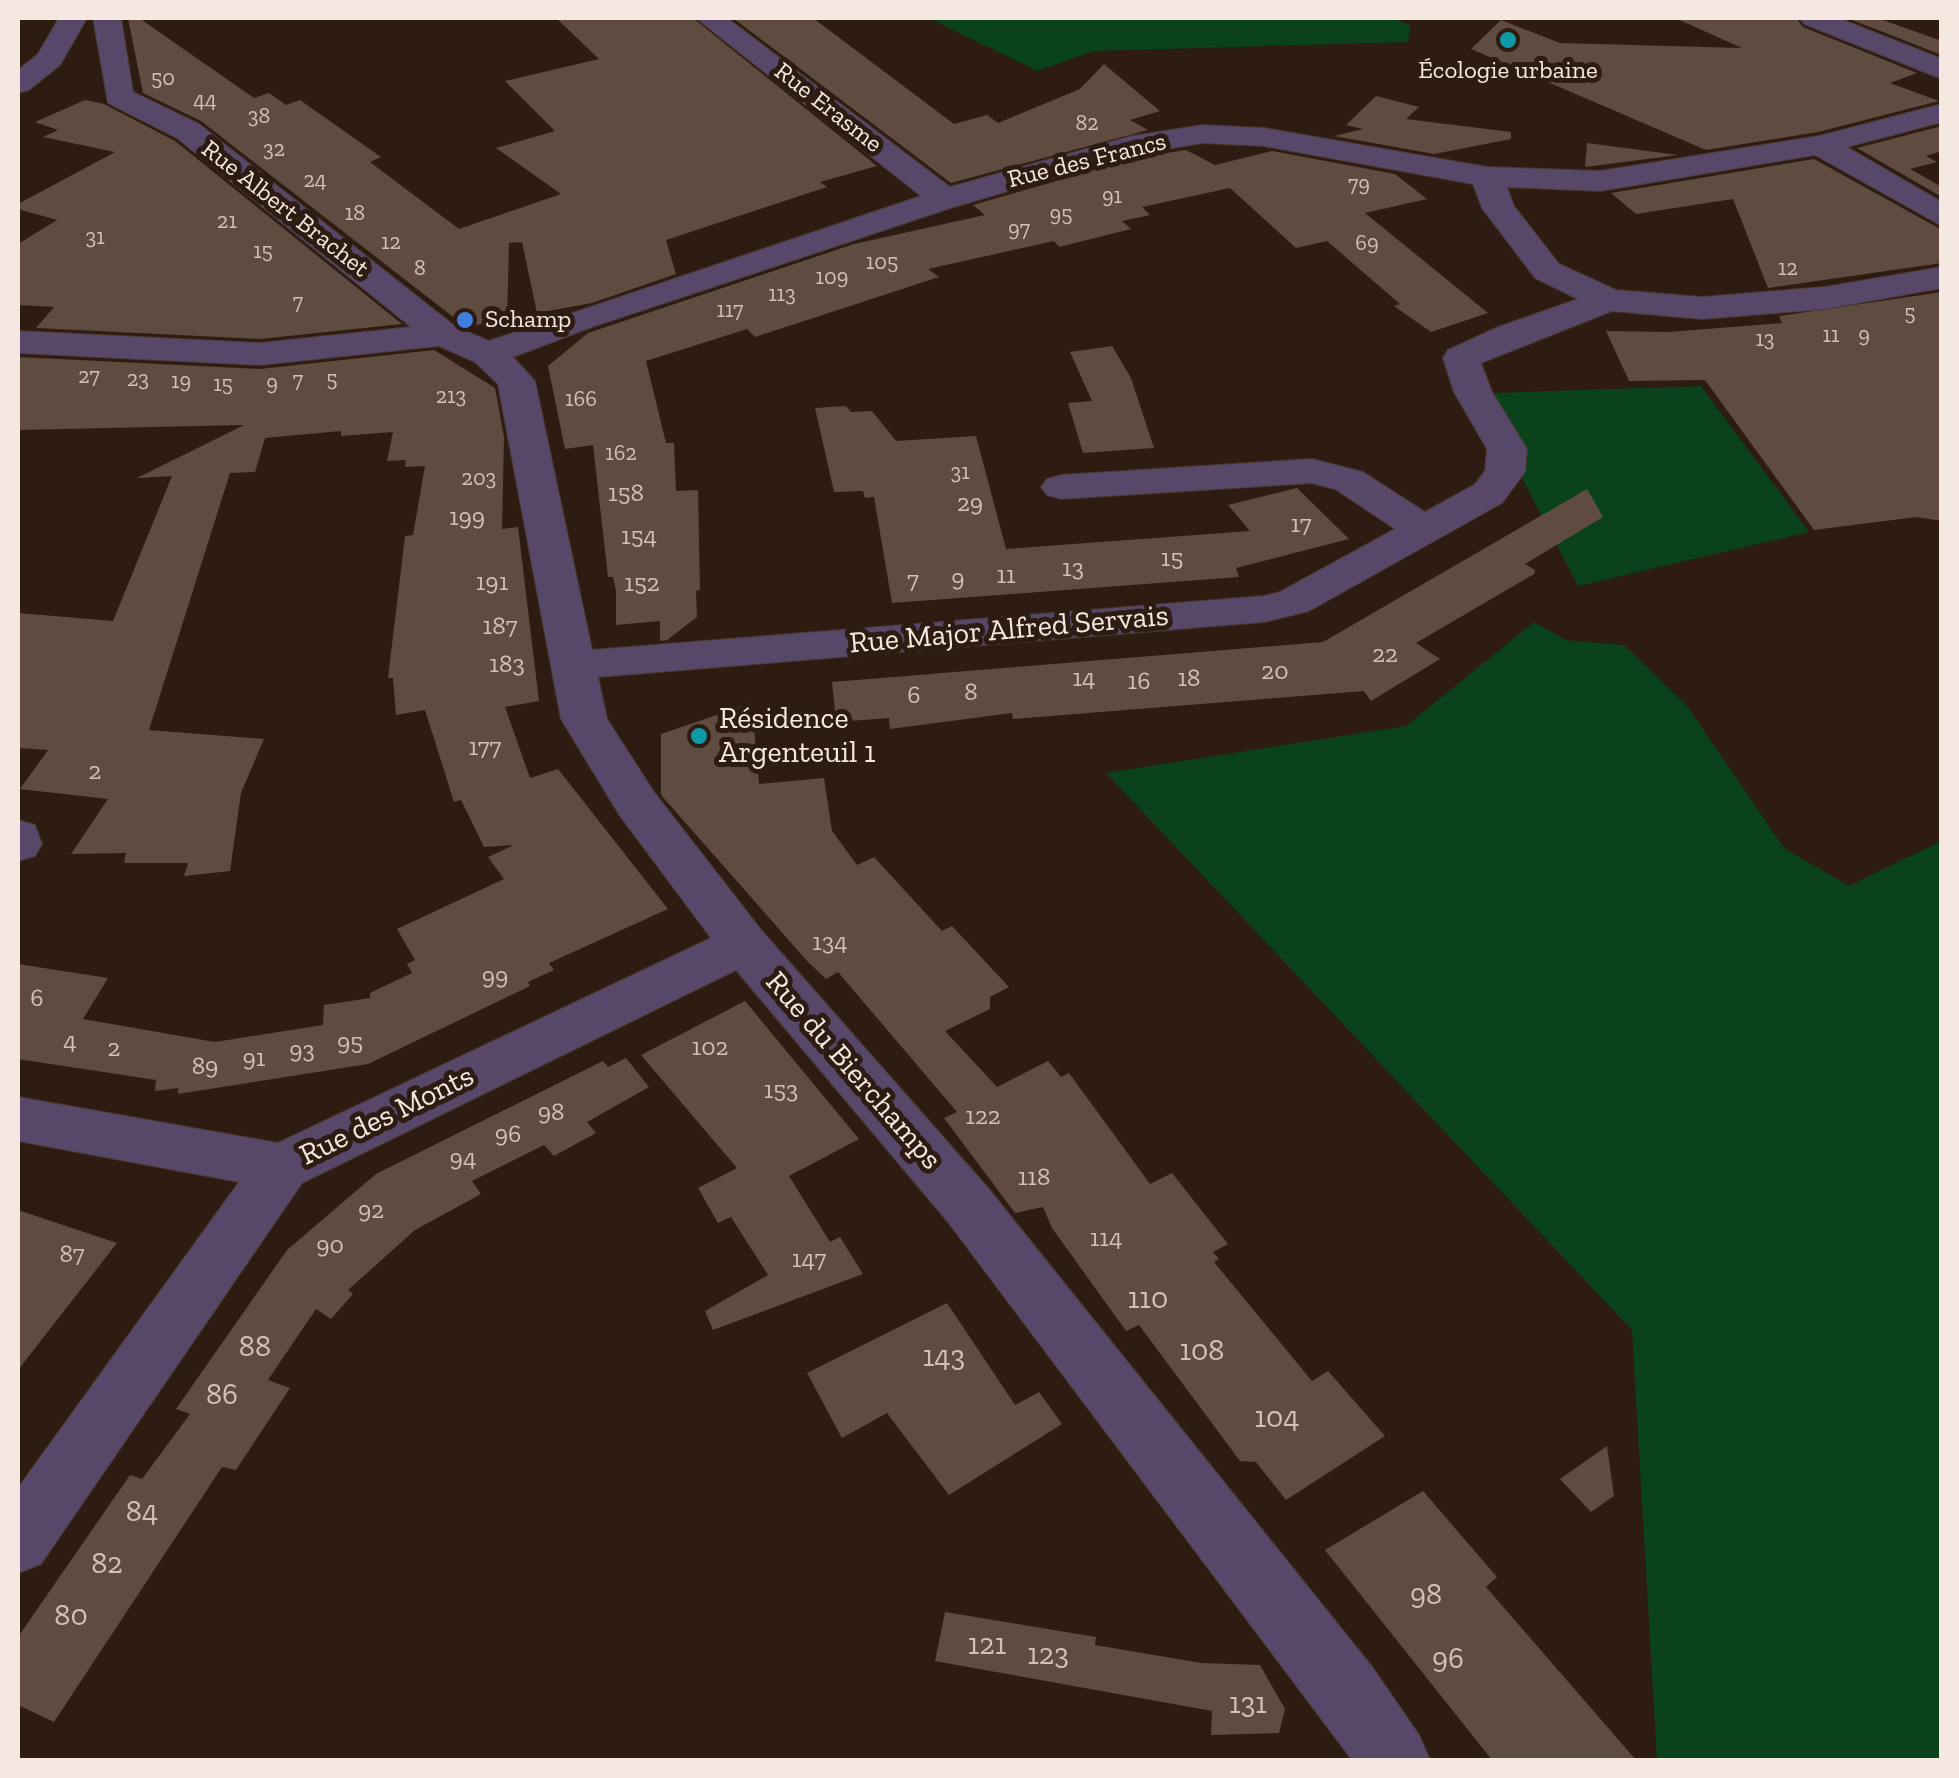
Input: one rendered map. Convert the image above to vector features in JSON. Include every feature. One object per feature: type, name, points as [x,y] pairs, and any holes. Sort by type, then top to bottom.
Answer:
[{"type":"street","points":[[18,84],[50,59],[73,18]]},
{"type":"street","points":[[107,18],[119,97]]},
{"type":"street","name":"Rue Erasme","points":[[710,18],[945,199]]},
{"type":"street","points":[[1814,18],[1942,70]]},
{"type":"street","name":"Rue Albert Brachet","points":[[50,59],[188,131],[466,344]]},
{"type":"street","name":"Rue des Francs","points":[[18,342],[260,354],[466,344],[579,319],[945,199],[1132,145],[1203,134],[1317,145],[1487,177],[1600,181],[1820,145],[1942,112]]},
{"type":"street","points":[[1820,145],[1942,216]]},
{"type":"street","points":[[1487,177],[1498,208],[1547,272],[1609,300],[1702,308],[1825,298],[1942,277]]},
{"type":"street","name":"Rue Major Alfred Servais","points":[[576,664],[1264,609],[1294,602],[1488,494],[1505,472],[1507,449],[1472,392],[1461,358],[1609,300]]},
{"type":"street","name":"Rue du Bierchamps","points":[[466,344],[516,381],[576,664],[584,719],[637,804],[744,944],[968,1205],[1348,1693],[1394,1760]]},
{"type":"street","points":[[1062,487],[1312,471],[1349,480],[1422,528]]},
{"type":"street","name":"Rue des Monts","points":[[18,1542],[282,1167],[744,944]]},
{"type":"street","points":[[21,1125],[282,1167]]},
{"type":"green space","points":[[929,18],[1393,18],[1410,25],[1408,42],[1094,51],[1037,71]]},
{"type":"green space","points":[[1701,386],[1809,532],[1578,586],[1507,449],[1493,393]]},
{"type":"green space","points":[[1534,622],[1566,640],[1624,645],[1687,706],[1784,848],[1849,886],[1941,841],[1941,1760],[1657,1760],[1632,1330],[1106,773],[1406,726]]},
{"type":"building","points":[[128,18],[139,18],[254,98],[269,93],[286,105],[300,100],[381,157],[370,162],[459,229],[561,194],[496,148],[555,131],[505,81],[599,59],[556,18],[693,18],[877,166],[820,182],[827,187],[666,240],[676,274],[592,303],[537,313],[522,242],[509,243],[507,319],[466,327],[201,121],[143,93]]},
{"type":"building","points":[[733,18],[813,18],[954,124],[987,115],[998,123],[1080,89],[1104,64],[1160,111],[1130,120],[1148,130],[951,183]]},
{"type":"building","points":[[1675,18],[1796,18],[1803,27],[1917,73],[1890,83],[1939,101],[1818,132],[1706,150],[1471,49],[1501,20],[1560,43],[1742,48]]},
{"type":"building","points":[[1847,18],[1877,18],[1942,41],[1942,55]]},
{"type":"building","points":[[1376,96],[1419,107],[1406,119],[1511,132],[1511,139],[1434,154],[1334,136],[1363,129],[1346,125]]},
{"type":"building","points":[[85,100],[104,104],[175,141],[402,324],[260,339],[36,328],[54,307],[18,305],[18,244],[57,220],[18,209],[18,204],[115,152],[43,137],[58,130],[35,122]]},
{"type":"building","points":[[1942,126],[1942,151],[1926,156],[1937,162],[1910,169],[1942,187],[1942,197],[1857,148]]},
{"type":"building","points":[[1587,143],[1678,155],[1585,167]]},
{"type":"building","points":[[1186,150],[1215,165],[1272,151],[1395,174],[1427,199],[1365,213],[1488,313],[1431,332],[1394,306],[1400,304],[1327,241],[1296,248],[1230,188],[1142,207],[1150,215],[1122,221],[1131,229],[1059,247],[1054,241],[928,269],[939,277],[755,337],[747,329],[646,361],[666,443],[674,443],[676,491],[698,490],[697,617],[660,641],[660,621],[616,625],[616,591],[613,577],[608,577],[593,445],[565,449],[548,366],[588,333],[854,244],[985,215],[973,205],[1136,158]]},
{"type":"building","points":[[1814,159],[1942,230],[1942,263],[1768,288],[1733,199],[1636,214],[1611,193]]},
{"type":"building","points":[[1942,292],[1942,521],[1916,517],[1814,530],[1705,380],[1629,381],[1606,331],[1669,332],[1782,323],[1779,316]]},
{"type":"building","points":[[1112,346],[1131,378],[1154,448],[1083,453],[1068,403],[1092,401],[1070,352]]},
{"type":"building","points":[[434,350],[495,388],[504,437],[502,529],[518,527],[539,701],[505,707],[530,778],[558,769],[668,909],[549,963],[554,970],[528,982],[530,986],[368,1064],[178,1094],[178,1088],[155,1091],[156,1080],[18,1059],[18,964],[108,978],[83,1019],[215,1042],[323,1025],[324,1005],[370,998],[370,993],[412,973],[407,964],[415,960],[397,929],[504,879],[488,857],[514,845],[484,847],[461,800],[454,802],[425,710],[396,715],[393,678],[388,678],[405,536],[413,535],[425,466],[405,467],[406,460],[387,461],[393,432],[341,436],[341,431],[265,438],[255,472],[230,473],[149,730],[264,739],[241,793],[230,871],[184,876],[188,863],[124,863],[126,853],[71,854],[108,799],[20,789],[48,750],[18,748],[18,613],[113,621],[172,476],[137,478],[244,425],[18,430],[18,357],[260,369]]},
{"type":"building","points":[[846,406],[851,412],[872,411],[896,441],[976,436],[1006,549],[1250,531],[1228,505],[1297,488],[1349,539],[1236,568],[1239,577],[892,603],[874,497],[865,498],[863,491],[834,492],[815,408]]},
{"type":"building","points":[[1587,489],[1603,517],[1525,564],[1535,570],[1534,574],[1416,643],[1440,659],[1371,701],[1364,691],[1013,719],[1012,713],[890,729],[889,718],[836,722],[832,682],[1323,642]]},
{"type":"building","points":[[752,703],[759,784],[824,778],[832,831],[857,865],[874,857],[942,931],[952,926],[1009,987],[990,997],[990,1009],[945,1031],[997,1087],[1048,1061],[1061,1077],[1069,1073],[1150,1184],[1172,1173],[1228,1244],[1213,1252],[1219,1259],[1214,1262],[1312,1381],[1328,1371],[1385,1436],[1286,1500],[1256,1462],[1240,1461],[1139,1325],[1126,1331],[1052,1228],[1043,1207],[1015,1213],[944,1118],[957,1112],[838,972],[826,979],[808,962],[661,795],[661,734]]},
{"type":"building","points":[[745,1001],[859,1139],[789,1176],[830,1242],[840,1237],[863,1274],[713,1330],[705,1311],[768,1275],[731,1217],[718,1223],[698,1188],[737,1168],[641,1055]]},
{"type":"building","points":[[626,1058],[649,1087],[587,1122],[596,1133],[554,1156],[544,1145],[472,1181],[481,1194],[415,1230],[348,1290],[353,1294],[331,1319],[316,1309],[268,1380],[290,1388],[236,1470],[222,1467],[54,1722],[18,1705],[18,1637],[130,1475],[142,1479],[190,1414],[176,1409],[287,1250],[376,1174],[603,1061],[608,1067]]},
{"type":"building","points":[[18,1210],[117,1243],[18,1370]]},
{"type":"building","points":[[947,1303],[1015,1405],[1039,1392],[1062,1424],[949,1495],[887,1413],[842,1438],[807,1373]]},
{"type":"building","points":[[1607,1446],[1614,1496],[1591,1512],[1560,1479]]},
{"type":"building","points":[[1423,1491],[1497,1577],[1486,1587],[1636,1760],[1492,1760],[1325,1550]]},
{"type":"building","points":[[945,1612],[1096,1637],[1095,1645],[1201,1663],[1260,1665],[1285,1709],[1279,1733],[1211,1735],[1212,1711],[935,1661]]},
{"type":"place","name":"Écologie urbaine","points":[[1508,40]]},
{"type":"place","name":"Schamp","points":[[465,320]]},
{"type":"place","name":"Résidence Argenteuil 1","points":[[699,736]]}]
